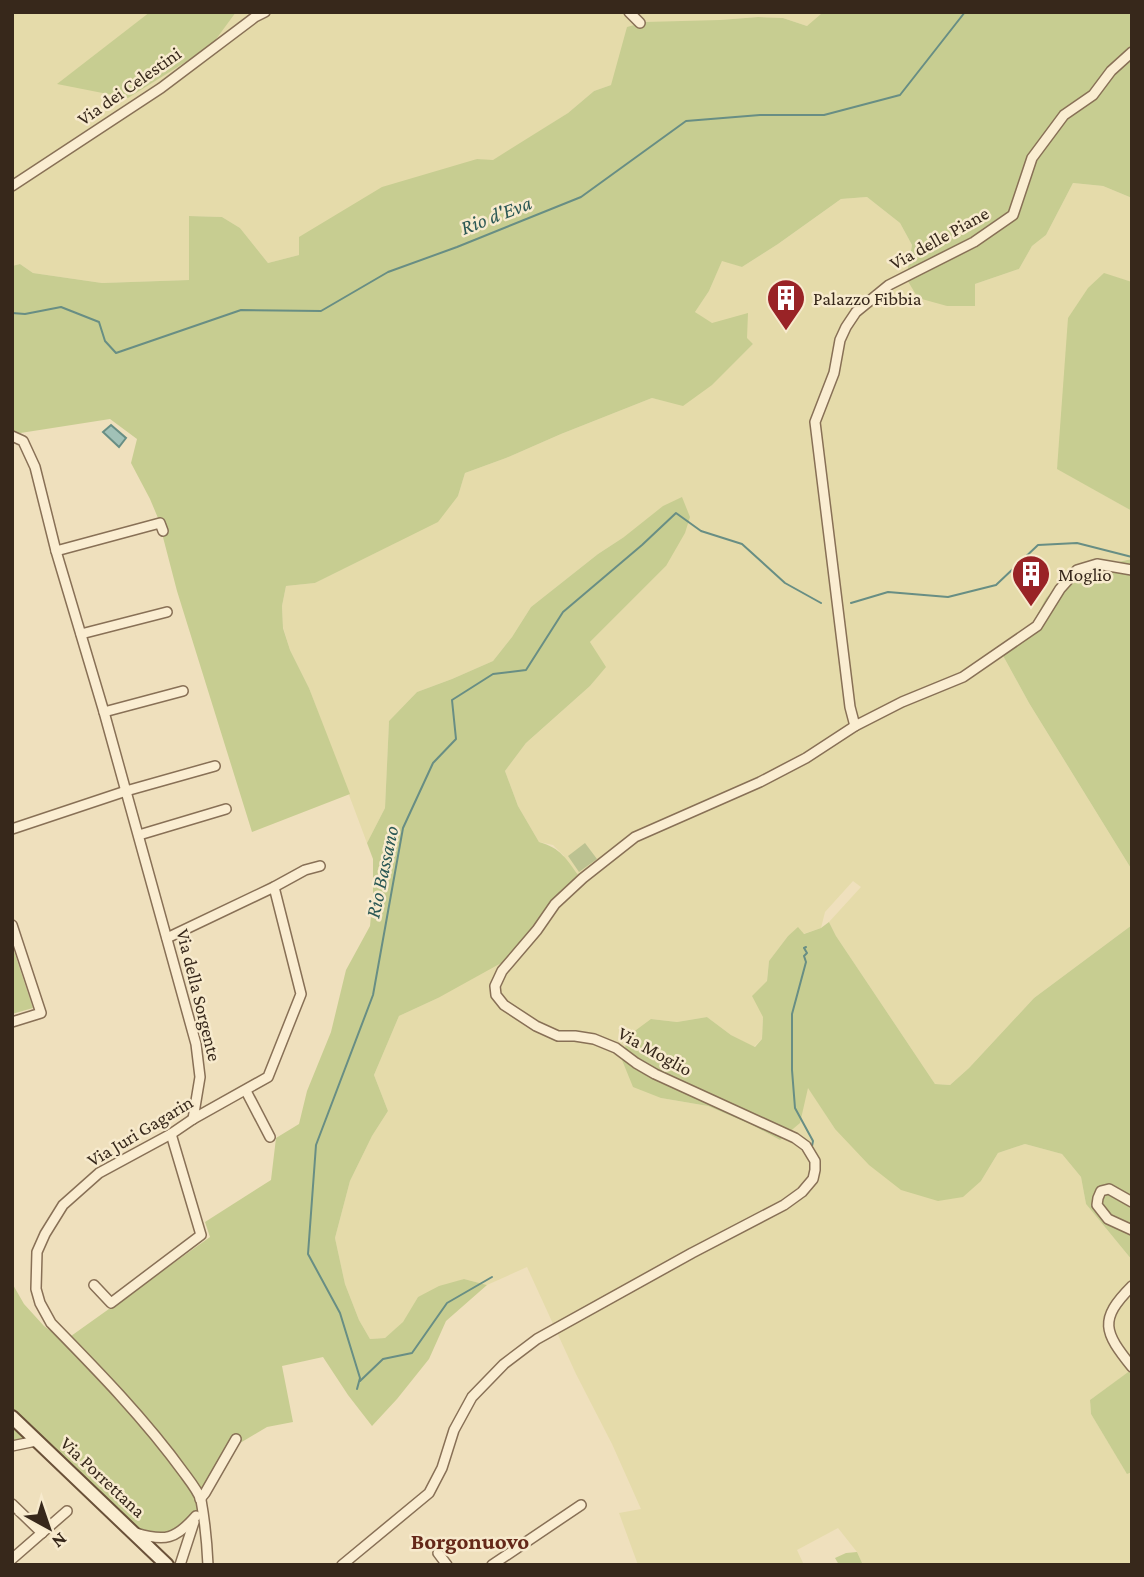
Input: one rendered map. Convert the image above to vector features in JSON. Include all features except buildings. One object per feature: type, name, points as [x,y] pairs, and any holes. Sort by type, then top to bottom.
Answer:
[{"type":"main road","name":"Via Porrettana","points":[[12,1418],[167,1565]]},
{"type":"street","name":"Via dei Celestini","points":[[12,187],[161,88],[265,12]]},
{"type":"street","points":[[629,12],[640,23]]},
{"type":"street","name":"Via delle Piane","points":[[855,726],[815,422],[834,373],[840,340],[856,312],[889,285],[974,242],[1013,215],[1032,158],[1040,147],[1065,115],[1093,95],[1111,71],[1132,52]]},
{"type":"street","name":"Via della Sorgente","points":[[12,436],[23,441],[35,467],[196,1045],[200,1077],[193,1119]]},
{"type":"street","points":[[57,551],[160,523],[163,531]]},
{"type":"street","name":"Via Moglio","points":[[342,1565],[429,1493],[442,1468],[454,1430],[472,1397],[504,1364],[537,1339],[784,1205],[802,1192],[813,1179],[815,1161],[812,1154],[795,1138],[655,1074],[616,1048],[594,1039],[558,1036],[536,1026],[504,1005],[496,995],[495,986],[502,971],[555,904],[635,837],[760,782],[806,758],[855,726],[902,702],[963,677],[1037,626],[1060,589],[1077,570],[1097,564],[1132,570]]},
{"type":"street","points":[[81,634],[167,612]]},
{"type":"street","points":[[104,712],[183,691]]},
{"type":"street","points":[[12,829],[126,791],[215,766]]},
{"type":"street","points":[[139,835],[226,809]]},
{"type":"street","points":[[167,938],[305,870],[320,866]]},
{"type":"street","name":"Via Juri Gagarin","points":[[201,1565],[208,1560],[201,1501],[160,1442],[120,1395],[51,1323],[36,1289],[37,1252],[63,1205],[99,1173],[268,1077],[301,995],[274,887]]},
{"type":"street","points":[[12,925],[41,1013],[12,1022]]},
{"type":"street","points":[[246,1091],[270,1137]]},
{"type":"street","points":[[94,1285],[111,1303],[201,1235],[171,1134]]},
{"type":"street","points":[[1132,1202],[1109,1189],[1101,1191],[1097,1205],[1108,1219],[1132,1230]]},
{"type":"street","points":[[1132,1286],[1111,1309],[1108,1322],[1115,1346],[1132,1367]]},
{"type":"street","points":[[180,1565],[201,1501],[236,1439]]},
{"type":"street","points":[[12,1446],[36,1441]]},
{"type":"street","points":[[12,1504],[42,1533]]},
{"type":"street","points":[[492,1565],[581,1505]]},
{"type":"street","points":[[12,1559],[67,1511]]},
{"type":"street","points":[[134,1532],[155,1538],[171,1537],[188,1526],[196,1516]]},
{"type":"street","points":[[438,1553],[447,1565]]},
{"type":"shaded area","points":[[12,12],[869,12],[807,26],[783,18],[720,20],[611,85],[594,91],[568,113],[493,161],[477,159],[299,255],[268,263],[240,228],[222,217],[189,216],[190,280],[102,283],[33,273],[20,264],[12,266]]},
{"type":"shaded area","points":[[1073,183],[1103,186],[1132,198],[1132,282],[1104,274],[1057,468],[1132,511],[1132,559],[1100,564],[1029,631],[1001,652],[1029,703],[1132,870],[1132,925],[1034,998],[950,1085],[935,1084],[829,922],[861,887],[853,881],[825,912],[821,928],[803,934],[798,928],[788,936],[769,961],[762,1039],[754,1047],[731,1035],[707,1017],[677,1022],[651,1019],[661,1098],[708,1106],[780,1140],[808,1087],[835,1129],[981,1181],[998,1153],[1025,1144],[1062,1154],[1081,1177],[1086,1204],[1132,1260],[1132,1370],[1090,1400],[1091,1414],[1127,1473],[1132,1472],[1132,1565],[863,1565],[857,1552],[838,1528],[797,1550],[804,1565],[638,1565],[619,1513],[641,1509],[527,1267],[487,1285],[464,1279],[418,1297],[403,1323],[385,1338],[370,1339],[359,1320],[345,1284],[335,1238],[350,1181],[372,1136],[388,1111],[374,1075],[399,1016],[438,998],[564,856],[553,845],[539,842],[518,806],[505,771],[526,743],[590,686],[605,667],[590,642],[666,566],[624,537],[531,607],[493,661],[417,692],[389,721],[385,808],[367,843],[309,688],[290,650],[283,627],[282,606],[286,586],[315,583],[397,542],[458,496],[465,473],[652,398],[683,405],[711,385],[753,344],[712,324],[695,312],[709,291],[722,260],[742,267],[841,199],[867,197],[900,223],[912,245],[906,278],[947,306],[974,306],[975,284],[1019,269],[1032,246],[1046,235]]},
{"type":"green space","points":[[150,12],[236,12],[211,46],[128,98],[57,84]]},
{"type":"green space","points":[[1132,12],[1132,198],[1103,186],[1073,183],[1046,235],[1032,246],[1019,269],[975,284],[975,306],[947,306],[918,298],[906,278],[912,245],[900,223],[867,197],[841,199],[742,267],[722,261],[709,291],[695,312],[712,323],[748,313],[747,338],[753,344],[712,385],[683,406],[652,398],[465,473],[458,496],[438,522],[315,583],[286,586],[282,606],[283,628],[350,794],[252,832],[177,591],[158,518],[131,463],[137,439],[110,419],[12,433],[12,266],[20,264],[33,273],[102,283],[189,280],[189,216],[222,217],[240,228],[268,263],[299,255],[299,237],[382,187],[477,159],[493,160],[568,113],[594,91],[611,85],[627,27],[645,22],[758,17],[783,18],[807,26],[821,14]]},
{"type":"green space","points":[[1104,273],[1132,282],[1132,511],[1057,469],[1068,318],[1088,288]]},
{"type":"green space","points":[[682,497],[690,517],[685,533],[666,566],[590,642],[606,667],[590,686],[526,743],[505,771],[518,806],[539,842],[558,851],[579,876],[503,962],[399,1016],[374,1075],[388,1111],[372,1136],[350,1181],[335,1238],[345,1284],[359,1320],[370,1339],[385,1338],[403,1322],[418,1297],[439,1286],[464,1279],[487,1285],[446,1321],[429,1359],[372,1426],[323,1357],[282,1366],[293,1422],[267,1427],[235,1446],[196,1512],[178,1532],[140,1536],[35,1440],[12,1452],[12,1283],[24,1304],[44,1326],[64,1341],[210,1237],[205,1222],[271,1180],[276,1138],[299,1124],[307,1091],[331,1032],[346,970],[370,926],[373,859],[367,843],[385,808],[389,721],[417,692],[493,661],[531,607],[663,506]]},
{"type":"green space","points":[[1132,559],[1132,870],[1029,703],[1001,652],[1029,631],[1046,598],[1074,571]]},
{"type":"green space","points":[[585,843],[597,859],[579,872],[568,856]]},
{"type":"green space","points":[[829,922],[935,1084],[950,1085],[1034,998],[1132,925],[1132,1260],[1086,1204],[1081,1177],[1062,1154],[1025,1144],[998,1153],[981,1181],[963,1197],[938,1201],[901,1190],[869,1165],[835,1129],[808,1088],[800,1123],[780,1140],[708,1106],[661,1098],[633,1087],[622,1060],[628,1036],[651,1019],[677,1022],[707,1017],[731,1035],[755,1047],[762,1039],[763,1017],[752,996],[767,981],[769,961],[798,927],[804,934]]},
{"type":"green space","points":[[12,945],[33,1008],[12,1014]]},
{"type":"green space","points":[[1131,1370],[1132,1472],[1127,1474],[1091,1414],[1090,1400]]},
{"type":"green space","points":[[857,1552],[863,1565],[839,1565],[835,1558],[846,1553]]},
{"type":"water","points":[[111,425],[126,438],[119,447],[103,432]]},
{"type":"waterway","name":"Rio d'Eva","points":[[12,313],[25,314],[61,307],[99,322],[105,341],[116,353],[241,310],[321,311],[388,272],[581,197],[686,121],[760,115],[824,115],[900,95],[965,12]]},
{"type":"waterway","points":[[1079,12],[1115,12]]},
{"type":"waterway","name":"Rio Bassano","points":[[357,1389],[360,1378],[340,1313],[308,1254],[316,1145],[373,995],[403,828],[433,763],[456,739],[452,700],[493,674],[526,670],[563,612],[676,513],[701,531],[742,544],[785,583],[821,603]]},
{"type":"waterway","name":"Rio Bassano","points":[[851,603],[888,592],[948,597],[996,585],[1038,545],[1077,543],[1132,557]]},
{"type":"waterway","points":[[806,947],[806,962],[792,1014],[792,1070],[795,1108],[813,1141],[812,1146]]},
{"type":"waterway","points":[[360,1381],[383,1359],[412,1353],[447,1303],[492,1277]]},
{"type":"place","name":"Palazzo Fibbia","points":[[786,332]]},
{"type":"place","name":"Moglio","points":[[1031,608]]},
{"type":"district","name":"Borgonuovo","points":[[470,1541]]}]
